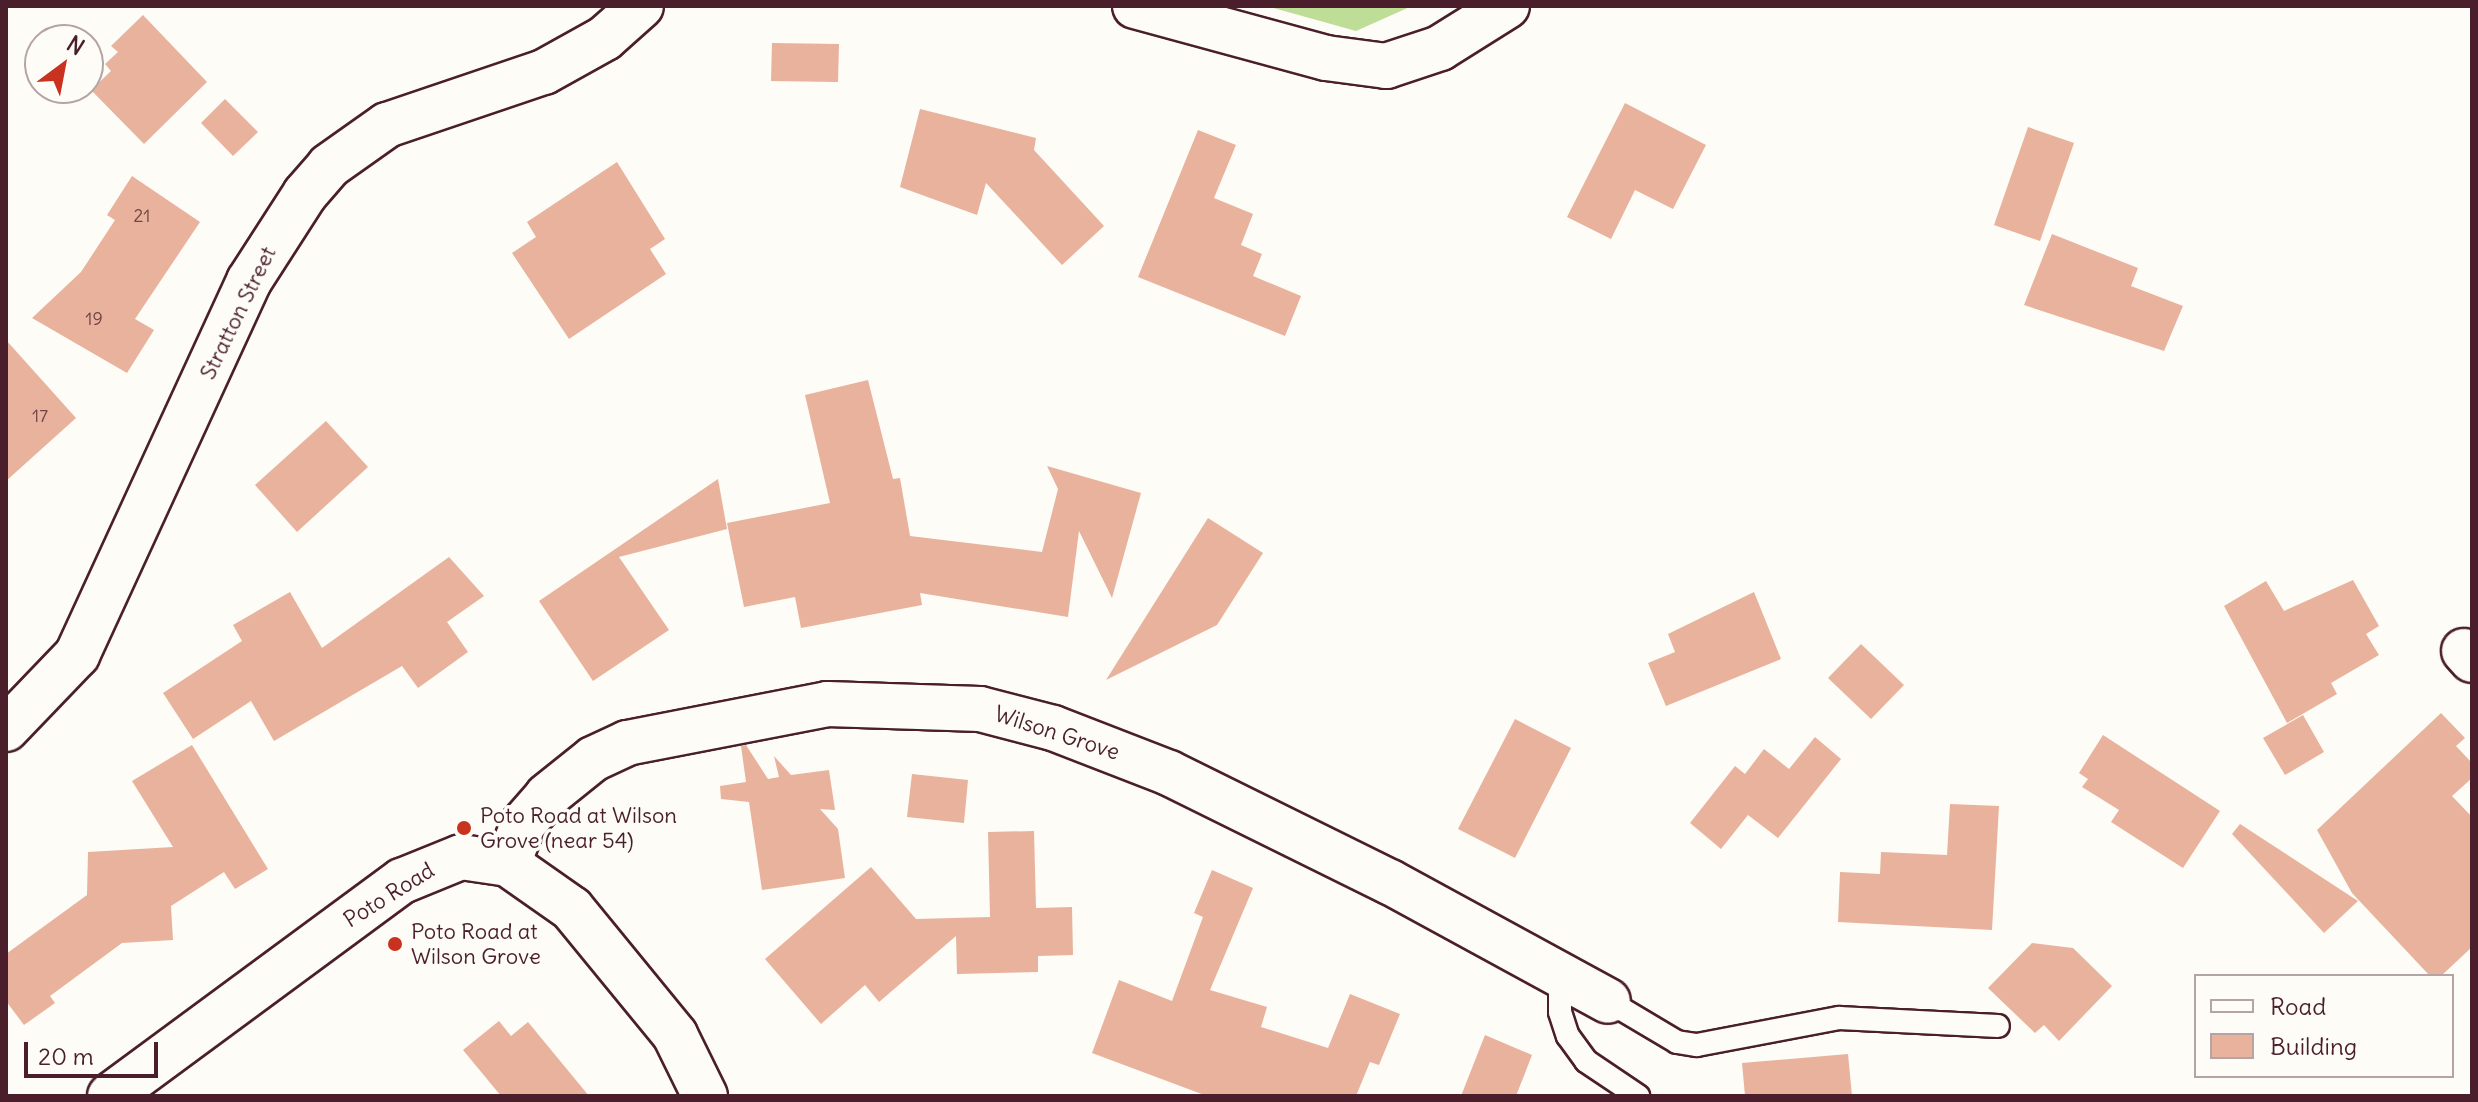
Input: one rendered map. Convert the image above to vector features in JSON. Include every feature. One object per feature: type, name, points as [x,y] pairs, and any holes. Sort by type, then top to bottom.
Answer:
[{"type":"street","name":"Stratton Street","points":[[6,729],[77,655],[249,281],[313,185],[387,125],[544,72],[605,38],[641,6]]},
{"type":"street","points":[[1135,6],[1326,58],[1386,66],[1440,48],[1507,6]]},
{"type":"street","name":"Wilson Grove","points":[[508,864],[523,824],[547,796],[593,759],[627,743],[827,704],[980,709],[1053,728],[1169,773],[1390,882],[1608,1001]]},
{"type":"street","name":"Poto Road","points":[[110,1096],[402,881],[461,857],[508,864],[551,889],[603,943],[675,1035],[705,1096]]},
{"type":"lane","points":[[1560,976],[1560,1012],[1568,1036],[1586,1061],[1638,1096]]},
{"type":"lane","points":[[1608,1001],[1677,1042],[1697,1045],[1839,1018],[1998,1026]]},
{"type":"green space","points":[[1266,6],[1412,6],[1356,31]]},
{"type":"building","points":[[143,15],[207,82],[144,144],[104,103],[104,78],[111,71],[105,64],[118,52],[111,46]]},
{"type":"building","points":[[772,43],[839,44],[838,82],[771,81]]},
{"type":"building","points":[[225,99],[258,132],[233,156],[201,123]]},
{"type":"building","points":[[1625,103],[1706,145],[1673,209],[1635,190],[1611,239],[1567,217]]},
{"type":"building","points":[[920,109],[1036,138],[1034,150],[1104,226],[1062,265],[986,183],[977,215],[900,187]]},
{"type":"building","points":[[2028,127],[2074,143],[2040,241],[1994,225]]},
{"type":"building","points":[[1198,130],[1236,145],[1214,198],[1253,214],[1241,245],[1262,254],[1253,276],[1301,296],[1285,336],[1138,277]]},
{"type":"building","points":[[617,162],[665,239],[650,249],[666,274],[569,339],[512,253],[536,237],[527,222]]},
{"type":"building","points":[[132,176],[200,222],[135,319],[154,330],[127,373],[32,318],[81,272],[115,220],[107,215]]},
{"type":"building","points":[[2052,234],[2138,268],[2131,286],[2183,306],[2164,351],[2024,305]]},
{"type":"building","points":[[6,340],[76,418],[6,481]]},
{"type":"building","points":[[868,380],[893,479],[900,478],[910,536],[1042,552],[1058,489],[1047,466],[1141,493],[1112,598],[1079,531],[1068,617],[920,593],[922,605],[801,628],[795,597],[744,607],[727,523],[830,503],[805,395]]},
{"type":"building","points":[[326,421],[368,467],[297,532],[255,485]]},
{"type":"building","points":[[718,479],[727,529],[619,557],[669,630],[593,681],[539,601]]},
{"type":"building","points":[[1208,518],[1263,553],[1217,625],[1106,680]]},
{"type":"building","points":[[449,557],[484,596],[447,622],[468,652],[418,688],[402,666],[274,741],[251,701],[193,739],[163,693],[242,641],[233,625],[290,592],[322,648]]},
{"type":"building","points":[[2353,580],[2379,626],[2366,634],[2379,655],[2331,683],[2337,694],[2287,723],[2224,606],[2266,581],[2284,611]]},
{"type":"building","points":[[1754,592],[1781,659],[1666,706],[1648,663],[1675,652],[1668,634]]},
{"type":"building","points":[[1861,644],[1904,685],[1871,719],[1828,678]]},
{"type":"building","points":[[2441,713],[2465,738],[2456,746],[2472,763],[2472,778],[2452,796],[2472,817],[2472,947],[2443,974],[2428,974],[2352,893],[2317,830]]},
{"type":"building","points":[[2303,715],[2324,752],[2285,775],[2263,738]]},
{"type":"building","points":[[1515,719],[1571,748],[1515,858],[1458,829]]},
{"type":"building","points":[[2103,735],[2220,811],[2183,868],[2111,822],[2119,810],[2082,787],[2088,779],[2079,773]]},
{"type":"building","points":[[1815,737],[1841,759],[1778,838],[1748,815],[1721,849],[1690,823],[1735,766],[1745,774],[1764,749],[1789,769]]},
{"type":"building","points":[[192,745],[268,869],[235,889],[224,872],[171,906],[173,940],[122,943],[50,996],[55,1003],[24,1025],[6,1001],[6,954],[87,895],[88,852],[173,847],[132,781]]},
{"type":"building","points":[[746,745],[768,779],[779,777],[774,756],[791,775],[829,770],[835,810],[820,809],[838,829],[845,878],[762,890],[749,802],[721,799],[720,786],[746,782],[741,746]]},
{"type":"building","points":[[912,774],[968,780],[964,823],[907,817]]},
{"type":"building","points":[[1950,804],[1999,806],[1992,930],[1838,922],[1840,872],[1880,874],[1881,852],[1947,855]]},
{"type":"building","points":[[2240,824],[2358,901],[2324,933],[2232,834]]},
{"type":"building","points":[[1034,831],[1036,908],[1072,907],[1073,955],[1038,956],[1038,972],[957,974],[956,936],[879,1002],[865,985],[821,1024],[765,959],[871,867],[916,919],[990,917],[988,832]]},
{"type":"building","points":[[1212,870],[1253,888],[1210,990],[1267,1007],[1261,1027],[1328,1048],[1350,994],[1400,1014],[1379,1065],[1370,1062],[1356,1096],[1207,1096],[1092,1053],[1119,980],[1172,1001],[1203,917],[1194,913]]},
{"type":"building","points":[[2032,943],[2073,948],[2112,986],[2059,1041],[2044,1025],[2035,1033],[1988,988]]},
{"type":"building","points":[[499,1021],[511,1036],[528,1022],[589,1096],[501,1096],[463,1050]]},
{"type":"building","points":[[1485,1035],[1532,1055],[1516,1096],[1461,1096]]},
{"type":"building","points":[[1848,1054],[1852,1096],[1745,1096],[1742,1063]]},
{"type":"place","name":"Poto Road at Wilson Grove (near 54)","points":[[464,828]]},
{"type":"place","name":"Poto Road at Wilson Grove","points":[[395,944]]}]
